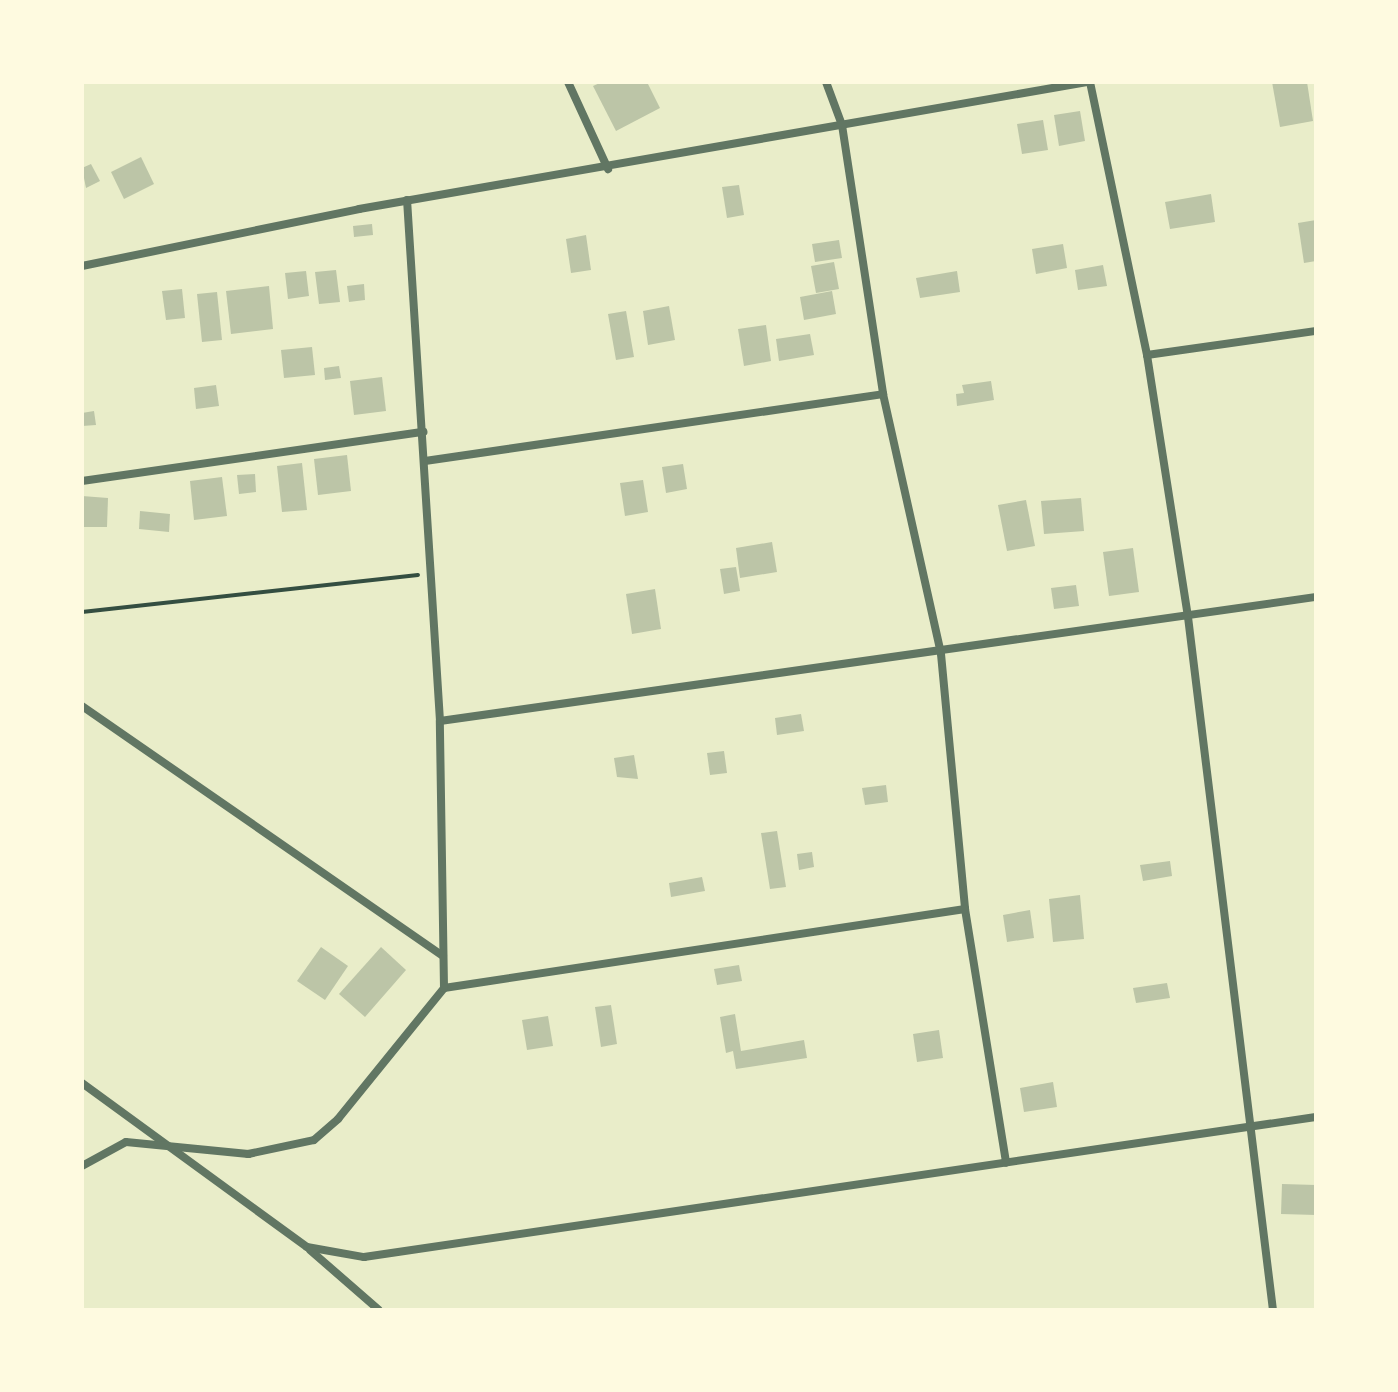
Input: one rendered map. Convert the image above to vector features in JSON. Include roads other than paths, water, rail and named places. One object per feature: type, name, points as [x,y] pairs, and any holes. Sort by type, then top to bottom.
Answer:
[{"type":"street","points":[[568,82],[608,169]]},
{"type":"street","points":[[826,82],[842,125],[883,394],[941,654],[965,909],[1006,1163]]},
{"type":"street","points":[[82,266],[407,200],[608,169],[1089,82],[1147,355],[1188,617],[1273,1310]]},
{"type":"street","points":[[82,1166],[126,1142],[157,1142],[248,1154],[284,1151],[314,1140],[338,1119],[444,988],[440,721],[407,200]]},
{"type":"street","points":[[1147,355],[1316,331]]},
{"type":"street","points":[[425,461],[883,394]]},
{"type":"street","points":[[82,481],[424,432]]},
{"type":"street","points":[[440,721],[941,654],[1316,597]]},
{"type":"street","points":[[82,706],[443,956]]},
{"type":"street","points":[[444,988],[965,909]]},
{"type":"street","points":[[82,1083],[157,1142],[307,1247],[379,1310]]},
{"type":"street","points":[[307,1247],[364,1257],[1316,1117]]}]
